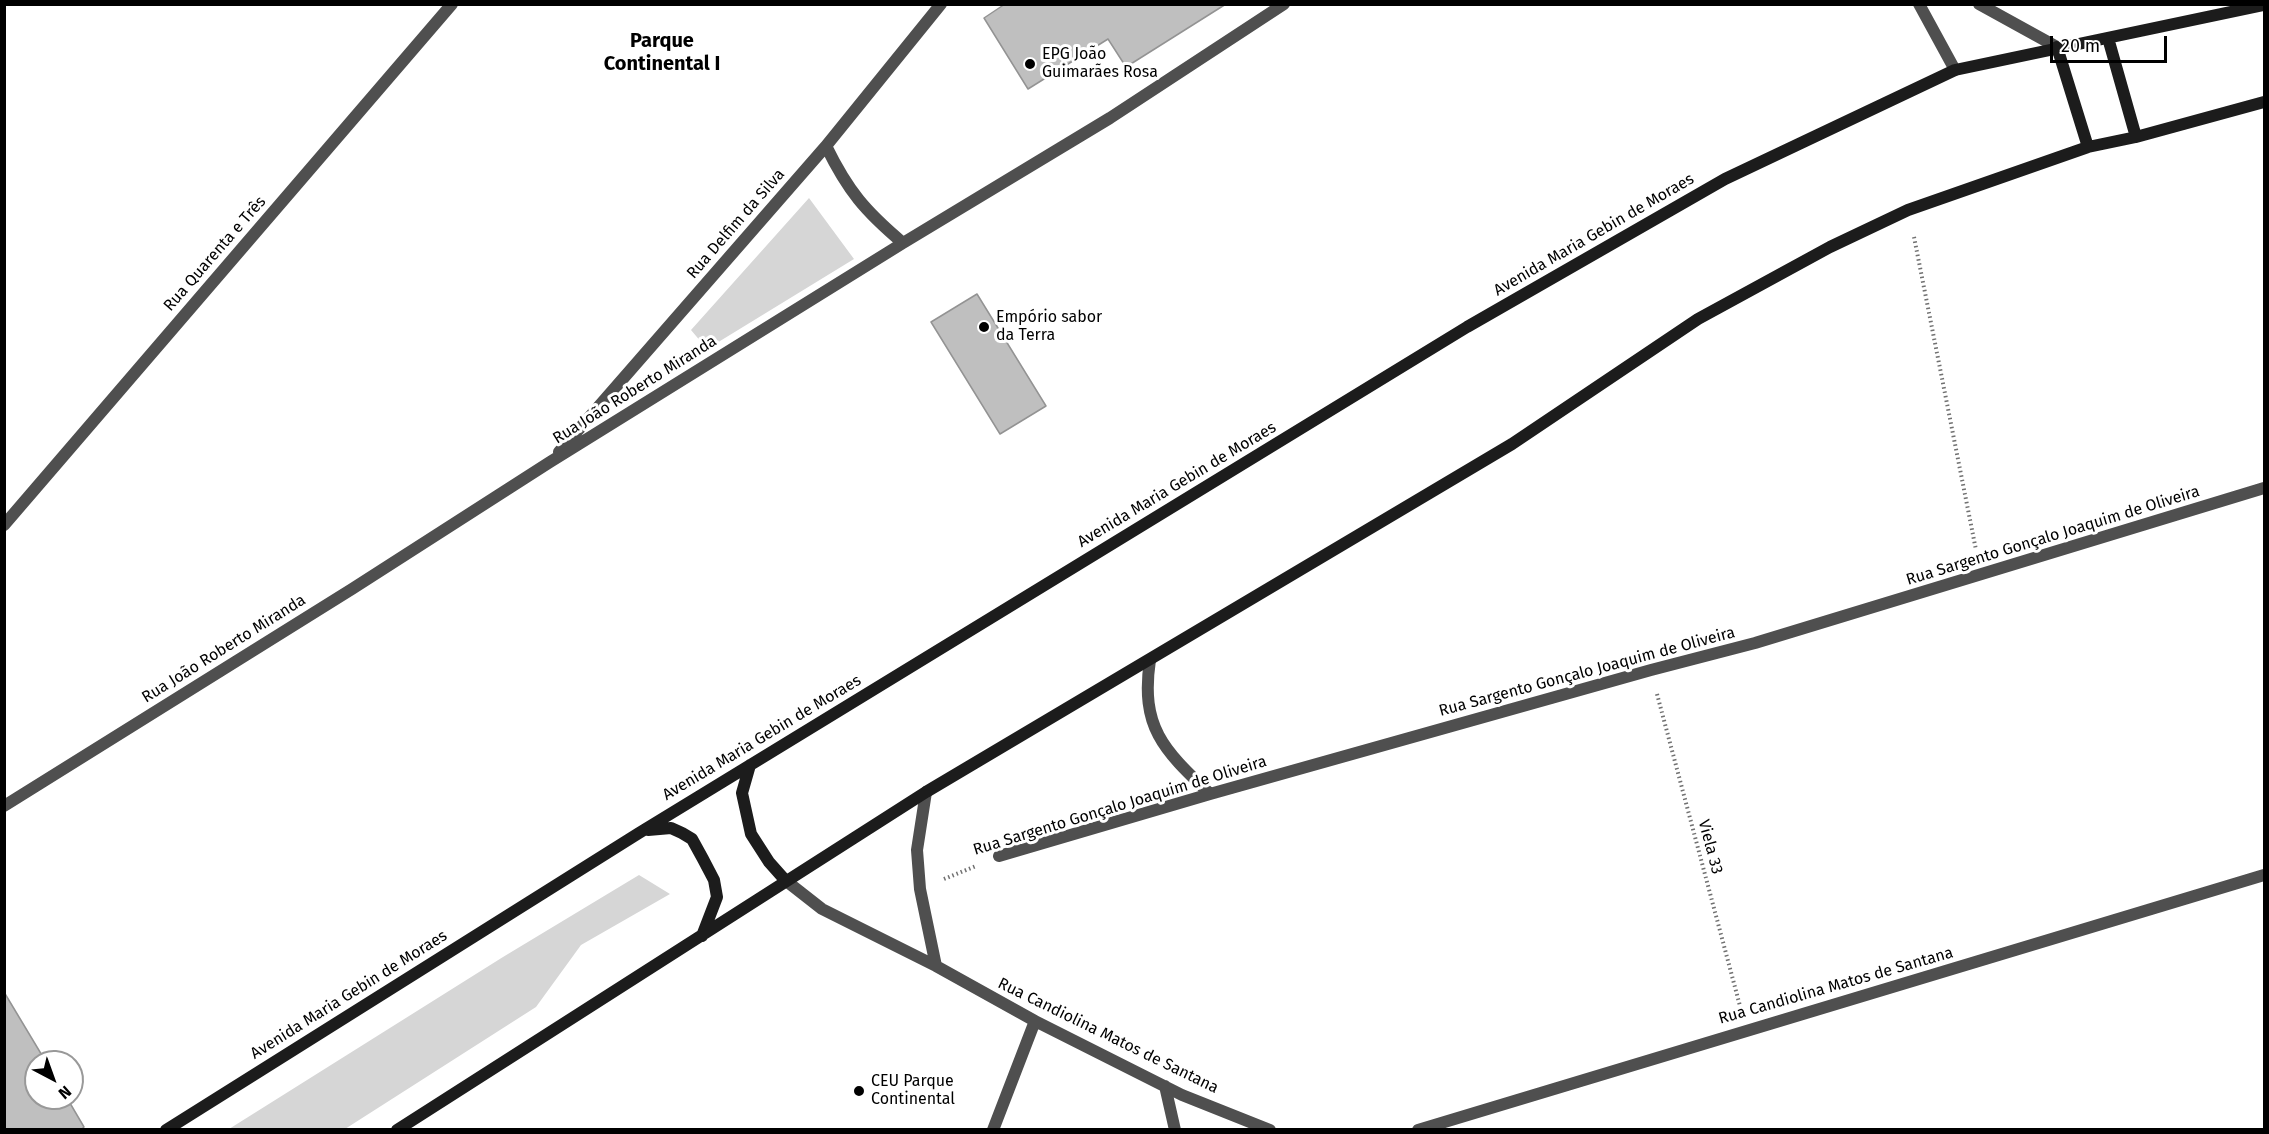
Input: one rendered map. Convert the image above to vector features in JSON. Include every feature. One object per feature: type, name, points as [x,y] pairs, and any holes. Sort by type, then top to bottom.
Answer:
[{"type":"main road","name":"Avenida Maria Gebin de Moraes","points":[[166,1130],[639,833],[1477,321],[1725,178],[1955,70],[2265,5]]},
{"type":"main road","points":[[2108,38],[2136,137]]},
{"type":"main road","points":[[2057,47],[2088,147]]},
{"type":"main road","points":[[397,1130],[926,792],[1512,444],[1698,319],[1830,246],[1908,210],[2088,147],[2136,137],[2265,102]]},
{"type":"main road","points":[[750,765],[742,793],[751,834],[769,862],[785,880]]},
{"type":"main road","points":[[639,833],[654,828],[671,828],[692,839],[714,880],[717,897],[702,936]]},
{"type":"street","name":"Rua Quarenta e Três","points":[[4,525],[452,4]]},
{"type":"street","name":"Rua Delfim da Silva","points":[[550,462],[826,146],[941,4]]},
{"type":"street","name":"Rua João Roberto Miranda","points":[[4,806],[352,589],[550,462],[903,243],[1110,118],[1284,4]]},
{"type":"street","points":[[1918,4],[1955,70]]},
{"type":"street","points":[[1979,4],[2057,47]]},
{"type":"street","points":[[826,146],[843,180],[872,217],[903,243]]},
{"type":"street","name":"Rua Sargento Gonçalo Joaquim de Oliveira","points":[[999,856],[1210,794],[1755,643],[2265,489]]},
{"type":"street","points":[[1150,660],[1147,680],[1148,701],[1157,735],[1182,768],[1210,794]]},
{"type":"street","points":[[926,792],[917,850],[920,888],[936,966]]},
{"type":"street","name":"Rua Candiolina Matos de Santana","points":[[1418,1130],[2265,875]]},
{"type":"street","name":"Rua Candiolina Matos de Santana","points":[[785,880],[822,909],[936,966],[1035,1021],[1182,1095],[1270,1130]]},
{"type":"street","points":[[993,1130],[1035,1021]]},
{"type":"street","points":[[1165,1086],[1175,1130]]},
{"type":"path","points":[[1908,210],[1981,576]]},
{"type":"path","name":"Viela 33","points":[[1651,670],[1747,1030]]},
{"type":"path","name":"Rua Sargento Gonçalo Joaquim de Oliveira","points":[[920,888],[999,856]]},
{"type":"shaded area","points":[[809,198],[854,259],[707,349],[691,330]]},
{"type":"shaded area","points":[[639,875],[670,894],[581,945],[536,1007],[345,1129],[229,1129],[503,957]]},
{"type":"building","points":[[1005,4],[1226,4],[1126,67],[1108,39],[1028,89],[984,18]]},
{"type":"building","points":[[977,294],[1046,406],[1000,434],[931,322]]},
{"type":"building","points":[[4,992],[39,1050],[24,1050],[24,1110],[74,1110],[84,1127],[81,1130],[4,1130]]},
{"type":"place","name":"EPG João Guimarães Rosa","points":[[1030,64]]},
{"type":"place","name":"Empório sabor da Terra","points":[[984,327]]},
{"type":"place","name":"CEU Parque Continental","points":[[859,1091]]},
{"type":"district","name":"Parque Continental I","points":[[662,52]]}]
